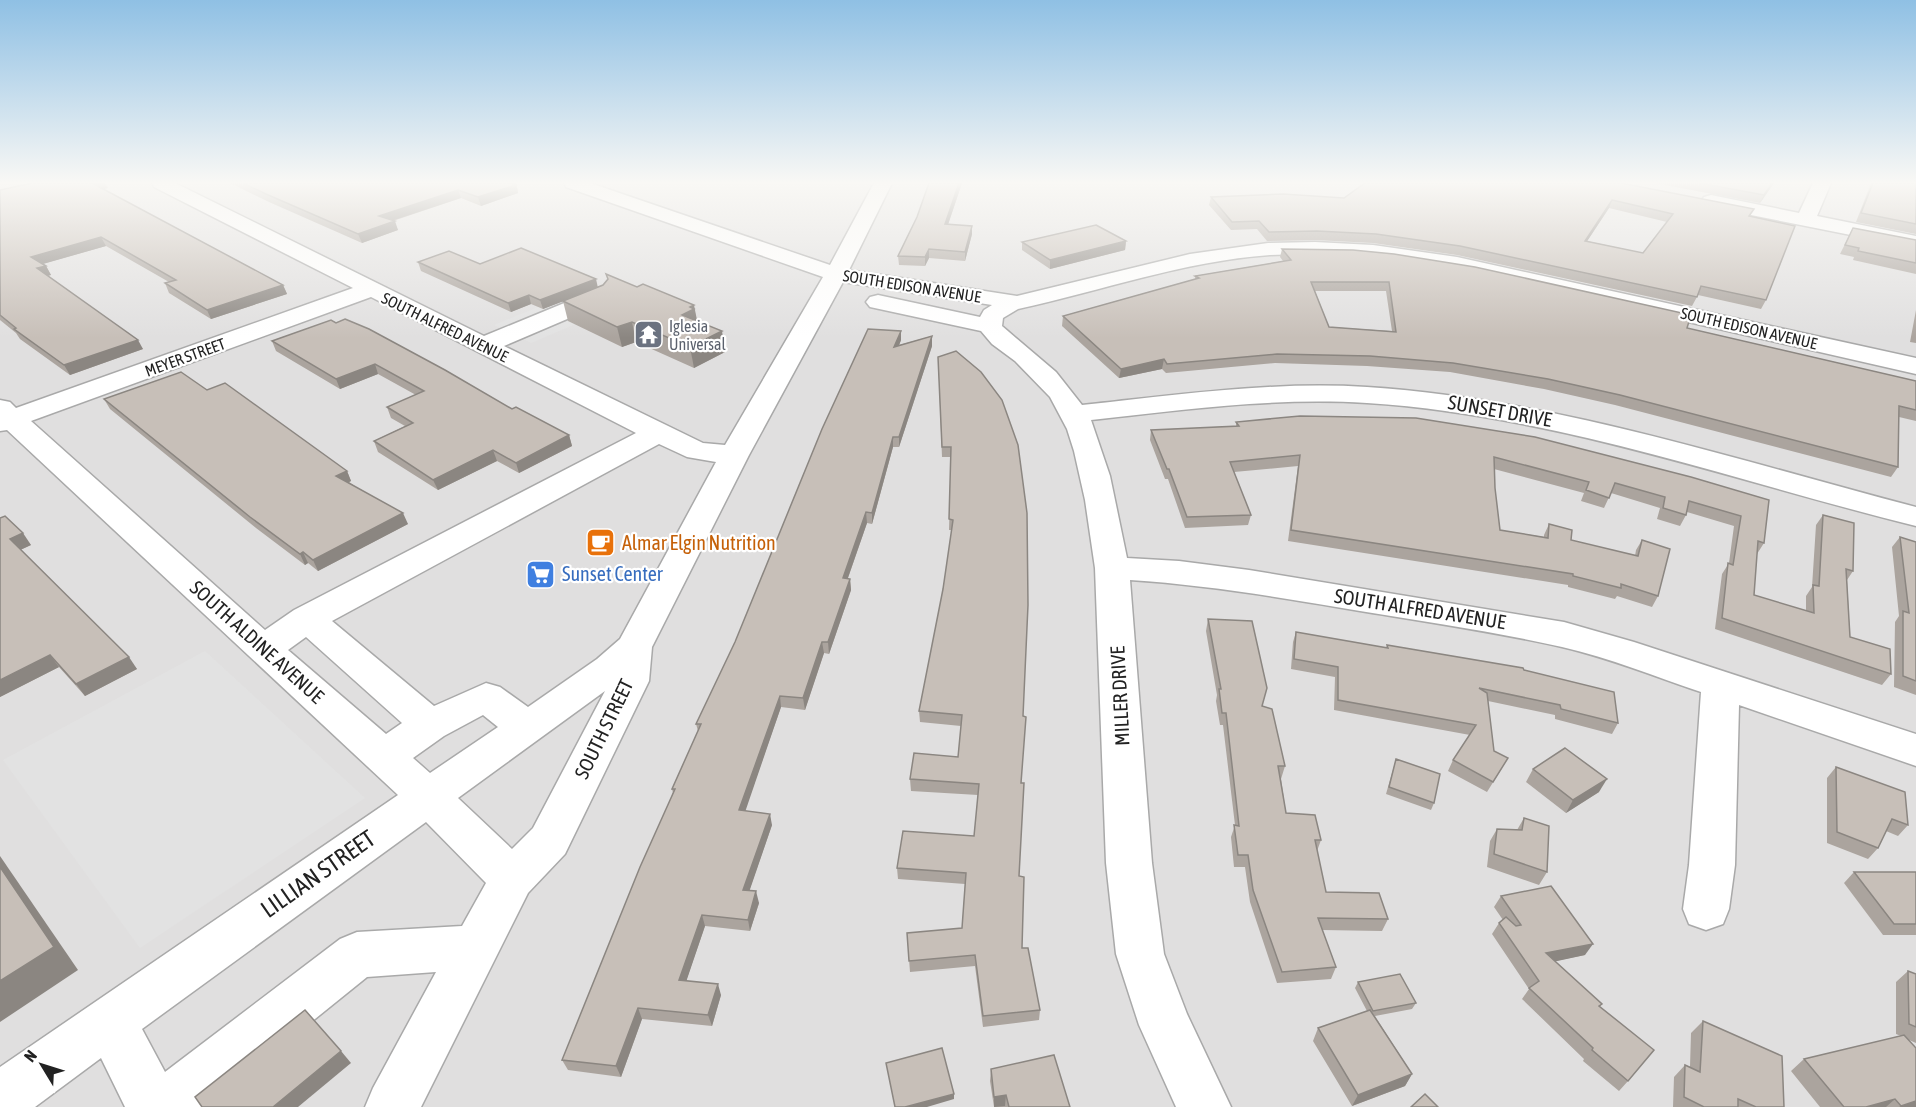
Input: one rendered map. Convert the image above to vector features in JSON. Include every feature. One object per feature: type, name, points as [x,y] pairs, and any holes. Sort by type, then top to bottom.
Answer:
[{"type":"street","name":"SOUTH ALFRED AVENUE","points":[[261,235],[658,433],[697,451],[734,455]]},
{"type":"street","name":"SOUTH EDISON AVENUE","points":[[708,235],[831,282],[1000,314],[1226,254],[1296,248],[1373,251],[1491,270],[1916,366]]},
{"type":"street","name":"SOUTH STREET","points":[[392,1107],[512,879],[549,841],[630,681],[634,646],[734,455],[856,235]]},
{"type":"street","points":[[1879,235],[1916,242]]},
{"type":"street","name":"SOUTH EDISON AVENUE","points":[[831,282],[1000,314]]},
{"type":"street","name":"MEYER STREET","points":[[4,417],[370,290]]},
{"type":"street","points":[[484,345],[599,297]]},
{"type":"street","name":"MILLER DRIVE","points":[[1000,314],[994,334],[1026,358],[1064,397],[1073,414],[1091,464],[1105,522],[1112,568],[1129,863],[1140,954],[1165,1025],[1204,1107]]},
{"type":"street","name":"SUNSET DRIVE","points":[[1073,414],[1305,393],[1365,394],[1447,401],[1508,411],[1584,428],[1916,517]]},
{"type":"street","name":"SOUTH ALDINE AVENUE","points":[[4,417],[428,796],[512,879]]},
{"type":"street","points":[[263,649],[307,619],[658,433]]},
{"type":"street","name":"SOUTH ALFRED AVENUE","points":[[1112,568],[1179,572],[1249,581],[1509,624],[1621,651],[1916,750]]},
{"type":"street","points":[[307,619],[430,725]]},
{"type":"street","name":"LILLIAN STREET","points":[[0,1099],[610,669],[634,646]]},
{"type":"street","points":[[1706,909],[1712,865],[1721,685]]},
{"type":"street","points":[[384,756],[430,725],[486,697],[527,727]]},
{"type":"street","points":[[163,1107],[357,956],[477,947]]},
{"type":"street","points":[[110,1021],[154,1107]]},
{"type":"shaded area","points":[[0,235],[1916,235],[1916,1107],[0,1107]]},
{"type":"shaded area","points":[[595,284],[632,300],[531,343],[494,325]]},
{"type":"shaded area","points":[[205,651],[365,798],[140,948],[3,760]]},
{"type":"building","points":[[0,235],[189,235],[283,285],[207,310],[165,283],[176,280],[101,237],[31,257],[46,266],[37,268],[138,340],[64,365],[14,329],[16,328],[0,315]]},
{"type":"building","points":[[908,235],[970,235],[965,252],[929,249],[925,257],[898,256]]},
{"type":"building","points":[[1054,235],[1114,235],[1126,241],[1050,260],[1022,242]]},
{"type":"building","points":[[1381,235],[1589,235],[1585,241],[1643,253],[1657,235],[1792,235],[1766,300],[1701,286],[1697,297],[1460,246]]},
{"type":"building","points":[[1850,235],[1888,235],[1916,240],[1916,263],[1858,251],[1859,248],[1845,245]]},
{"type":"building","points":[[521,248],[596,279],[540,300],[529,295],[508,303],[418,262],[449,251],[480,264]]},
{"type":"building","points":[[1282,249],[1353,250],[1394,254],[1475,267],[1691,315],[1687,328],[1916,381],[1916,410],[1899,406],[1898,467],[1620,395],[1548,379],[1453,363],[1370,356],[1277,354],[1167,364],[1164,359],[1121,369],[1063,316],[1199,278],[1195,276],[1291,260]],"holes":[[[1311,282],[1389,282],[1396,332],[1329,327]]]},
{"type":"building","points":[[606,274],[637,287],[643,284],[694,305],[690,307],[694,309],[682,315],[722,331],[690,347],[632,322],[617,327],[563,301],[603,285],[608,279]]},
{"type":"building","points":[[345,319],[369,329],[512,409],[516,407],[569,435],[516,463],[493,450],[433,480],[374,441],[413,423],[387,407],[424,391],[375,364],[336,379],[272,341],[331,320],[336,323]]},
{"type":"building","points":[[868,329],[901,331],[894,347],[932,336],[899,437],[893,437],[872,513],[866,512],[843,578],[850,579],[828,642],[822,642],[803,698],[780,696],[739,810],[770,814],[743,890],[756,891],[748,920],[702,915],[679,980],[718,984],[708,1015],[638,1008],[616,1066],[562,1060],[640,867],[675,789],[672,789],[701,724],[696,724],[735,642],[822,429]]},
{"type":"building","points":[[956,351],[981,372],[1002,400],[1018,445],[1027,513],[1028,605],[1023,716],[1026,717],[1021,783],[1024,783],[1019,876],[1024,877],[1022,948],[1028,948],[1040,1010],[983,1016],[975,955],[909,961],[907,933],[962,928],[966,873],[897,868],[903,831],[974,836],[979,784],[910,779],[914,753],[958,757],[962,715],[919,711],[943,589],[953,520],[949,519],[951,447],[942,447],[938,357]]},
{"type":"building","points":[[181,372],[207,390],[225,383],[347,471],[336,476],[403,513],[313,560],[303,552],[300,554],[250,517],[104,399]]},
{"type":"building","points":[[1300,416],[1416,418],[1535,437],[1691,477],[1769,500],[1764,543],[1758,541],[1754,595],[1814,613],[1813,585],[1819,586],[1823,515],[1854,523],[1853,571],[1846,569],[1850,637],[1890,649],[1891,674],[1722,618],[1728,563],[1733,565],[1741,516],[1689,501],[1686,515],[1663,508],[1665,497],[1615,483],[1609,498],[1586,490],[1589,482],[1494,457],[1500,530],[1548,538],[1549,524],[1572,530],[1571,540],[1638,556],[1642,540],[1670,549],[1658,596],[1621,584],[1621,588],[1573,576],[1573,574],[1291,530],[1300,455],[1230,462],[1251,515],[1187,517],[1151,430],[1239,426],[1236,422]]},
{"type":"building","points":[[5,516],[23,533],[10,539],[129,657],[76,684],[50,655],[0,680],[0,518]]},
{"type":"building","points":[[1900,537],[1916,542],[1916,681],[1903,676],[1903,611],[1909,613]]},
{"type":"building","points":[[1208,619],[1252,621],[1267,688],[1262,706],[1272,709],[1285,766],[1278,766],[1286,813],[1315,815],[1321,840],[1315,840],[1326,892],[1379,893],[1388,919],[1318,918],[1336,967],[1282,972],[1253,890],[1248,855],[1238,855],[1234,825],[1239,826],[1226,713],[1222,713],[1219,689],[1221,689]]},
{"type":"building","points":[[1296,632],[1523,668],[1614,692],[1618,723],[1561,709],[1560,705],[1479,688],[1487,693],[1494,751],[1508,758],[1493,782],[1453,760],[1476,725],[1338,700],[1338,667],[1294,659]]},
{"type":"building","points":[[1565,748],[1607,779],[1573,800],[1533,769]]},
{"type":"building","points":[[1396,759],[1440,774],[1434,803],[1389,787]]},
{"type":"building","points":[[1836,767],[1905,792],[1908,825],[1892,819],[1878,848],[1837,832]]},
{"type":"building","points":[[1524,818],[1549,826],[1547,872],[1494,854],[1497,829],[1522,830]]},
{"type":"building","points":[[0,867],[54,947],[0,981]]},
{"type":"building","points":[[1854,872],[1916,872],[1916,924],[1894,924]]},
{"type":"building","points":[[1551,886],[1593,944],[1546,953],[1602,1004],[1599,1006],[1654,1050],[1628,1081],[1592,1050],[1593,1048],[1529,988],[1539,981],[1499,923],[1506,917],[1516,926],[1521,925],[1501,896]]},
{"type":"building","points":[[1908,971],[1916,974],[1916,1027],[1909,1024]]},
{"type":"building","points":[[1400,974],[1416,1003],[1373,1011],[1358,982]]},
{"type":"building","points":[[305,1010],[341,1051],[273,1107],[202,1107],[195,1097]]},
{"type":"building","points":[[1370,1010],[1412,1074],[1358,1095],[1318,1028]]},
{"type":"building","points":[[1703,1021],[1782,1056],[1784,1107],[1756,1107],[1738,1099],[1738,1107],[1704,1107],[1684,1097],[1685,1065],[1700,1072]]},
{"type":"building","points":[[1904,1035],[1916,1048],[1916,1101],[1901,1106],[1895,1099],[1866,1107],[1844,1107],[1804,1059]]},
{"type":"building","points":[[942,1048],[954,1094],[905,1107],[895,1107],[886,1063]]},
{"type":"building","points":[[1054,1055],[1070,1107],[1009,1107],[1006,1095],[994,1097],[991,1069]]},
{"type":"building","points":[[1425,1094],[1438,1107],[1411,1107]]},
{"type":"place","name":"Iglesia Universal","points":[[648,335]]},
{"type":"place","name":"Almar Elgin Nutrition","points":[[601,543]]},
{"type":"place","name":"Sunset Center","points":[[541,574]]}]
